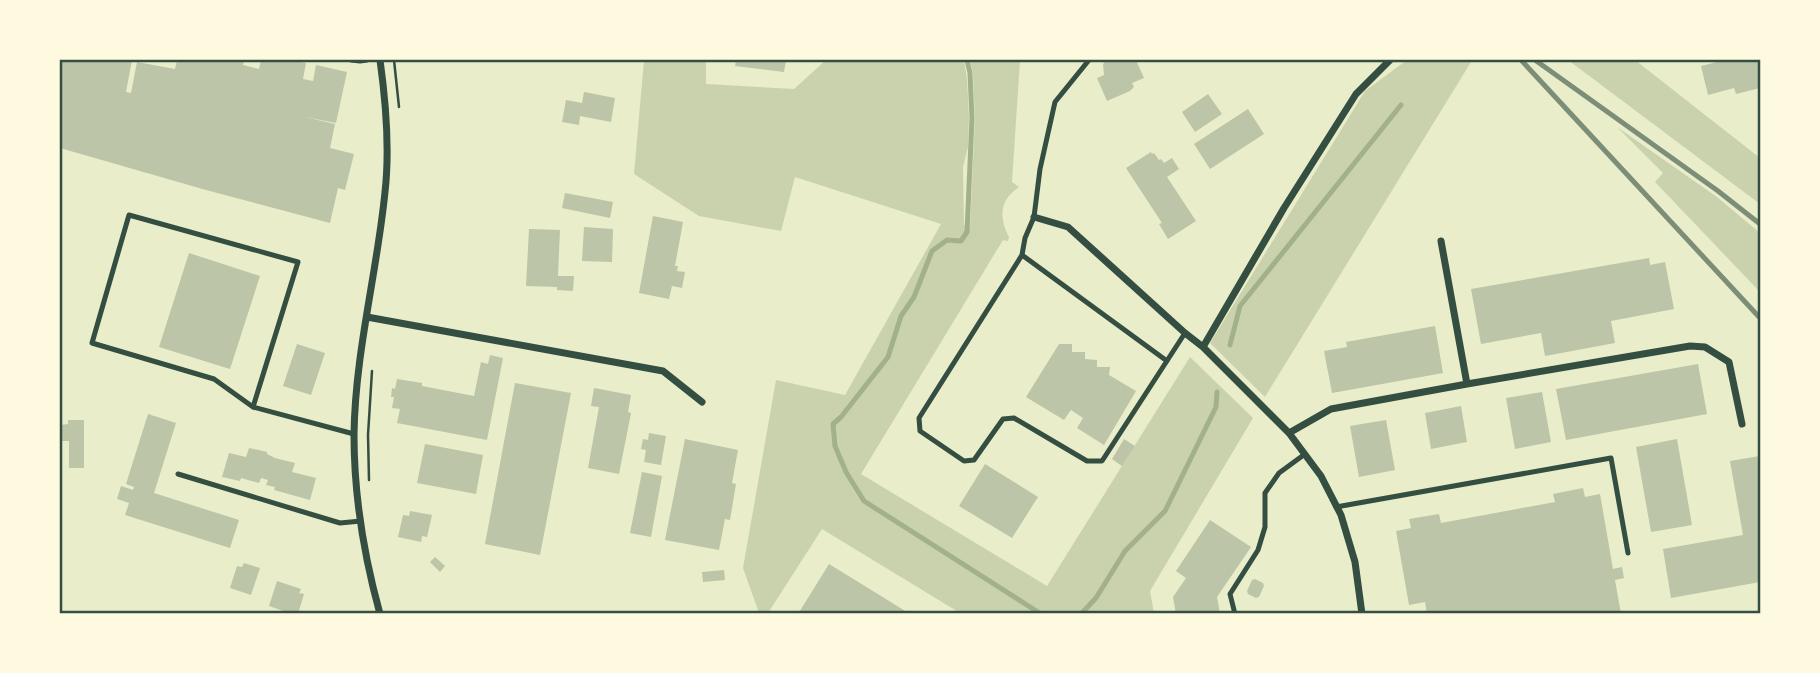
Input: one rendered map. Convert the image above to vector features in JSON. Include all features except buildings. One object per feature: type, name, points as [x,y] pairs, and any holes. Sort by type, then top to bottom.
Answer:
[{"type":"street","points":[[380,60],[386,111],[386,191],[359,370],[354,434],[361,521],[380,614]]},
{"type":"street","points":[[1203,347],[1284,208],[1356,94],[1390,60]]},
{"type":"street","points":[[1034,217],[1068,227],[1203,347],[1289,433],[1321,476],[1341,515],[1354,562],[1362,614]]},
{"type":"street","points":[[1441,241],[1467,384]]},
{"type":"street","points":[[367,317],[663,371],[702,402]]},
{"type":"street","points":[[1289,433],[1331,409],[1690,346],[1705,347],[1729,362],[1742,424]]},
{"type":"lane","points":[[351,60],[367,60]]},
{"type":"lane","points":[[1088,60],[1055,103],[1040,169],[1034,217],[1025,238],[1022,255],[919,418],[920,431],[964,461],[974,460],[1003,419],[1014,418],[1087,461],[1102,461],[1185,333]]},
{"type":"lane","points":[[253,407],[298,262],[129,215],[92,343],[214,379],[253,407],[354,434]]},
{"type":"lane","points":[[1022,255],[1167,361]]},
{"type":"lane","points":[[1235,614],[1230,594],[1258,550],[1265,527],[1265,493],[1279,472],[1305,454]]},
{"type":"lane","points":[[1336,507],[1611,458],[1628,553]]},
{"type":"lane","points":[[178,474],[340,523],[361,521]]},
{"type":"path","points":[[369,484],[368,435],[372,371]]},
{"type":"green space","points":[[644,60],[706,60],[706,84],[794,89],[826,60],[964,60],[969,118],[968,147],[963,167],[964,225],[970,228],[975,118],[970,60],[1020,60],[1012,182],[1019,187],[1004,204],[1002,216],[1008,241],[1003,240],[861,474],[1047,586],[1190,357],[1253,418],[1150,591],[1154,613],[960,613],[822,529],[768,613],[759,613],[743,568],[776,380],[845,395],[941,224],[795,177],[781,231],[699,216],[634,174]]},
{"type":"green space","points":[[1407,60],[1475,60],[1471,62],[1265,397],[1210,343],[1365,91]]},
{"type":"green space","points":[[1568,60],[1635,60],[1760,158],[1760,204]]},
{"type":"green space","points":[[1617,127],[1717,197],[1760,233],[1760,292],[1655,182],[1663,173]]},
{"type":"waterway","points":[[967,60],[972,118],[967,232],[961,241],[947,240],[932,251],[914,297],[901,316],[888,357],[833,424],[835,446],[846,472],[864,501],[1041,614]]},
{"type":"waterway","points":[[1230,345],[1240,306],[1401,105]]},
{"type":"waterway","points":[[1081,614],[1096,598],[1125,551],[1165,511],[1216,407],[1217,392]]},
{"type":"railway","points":[[1521,60],[1760,318]]},
{"type":"railway","points":[[1535,60],[1760,224]]}]
